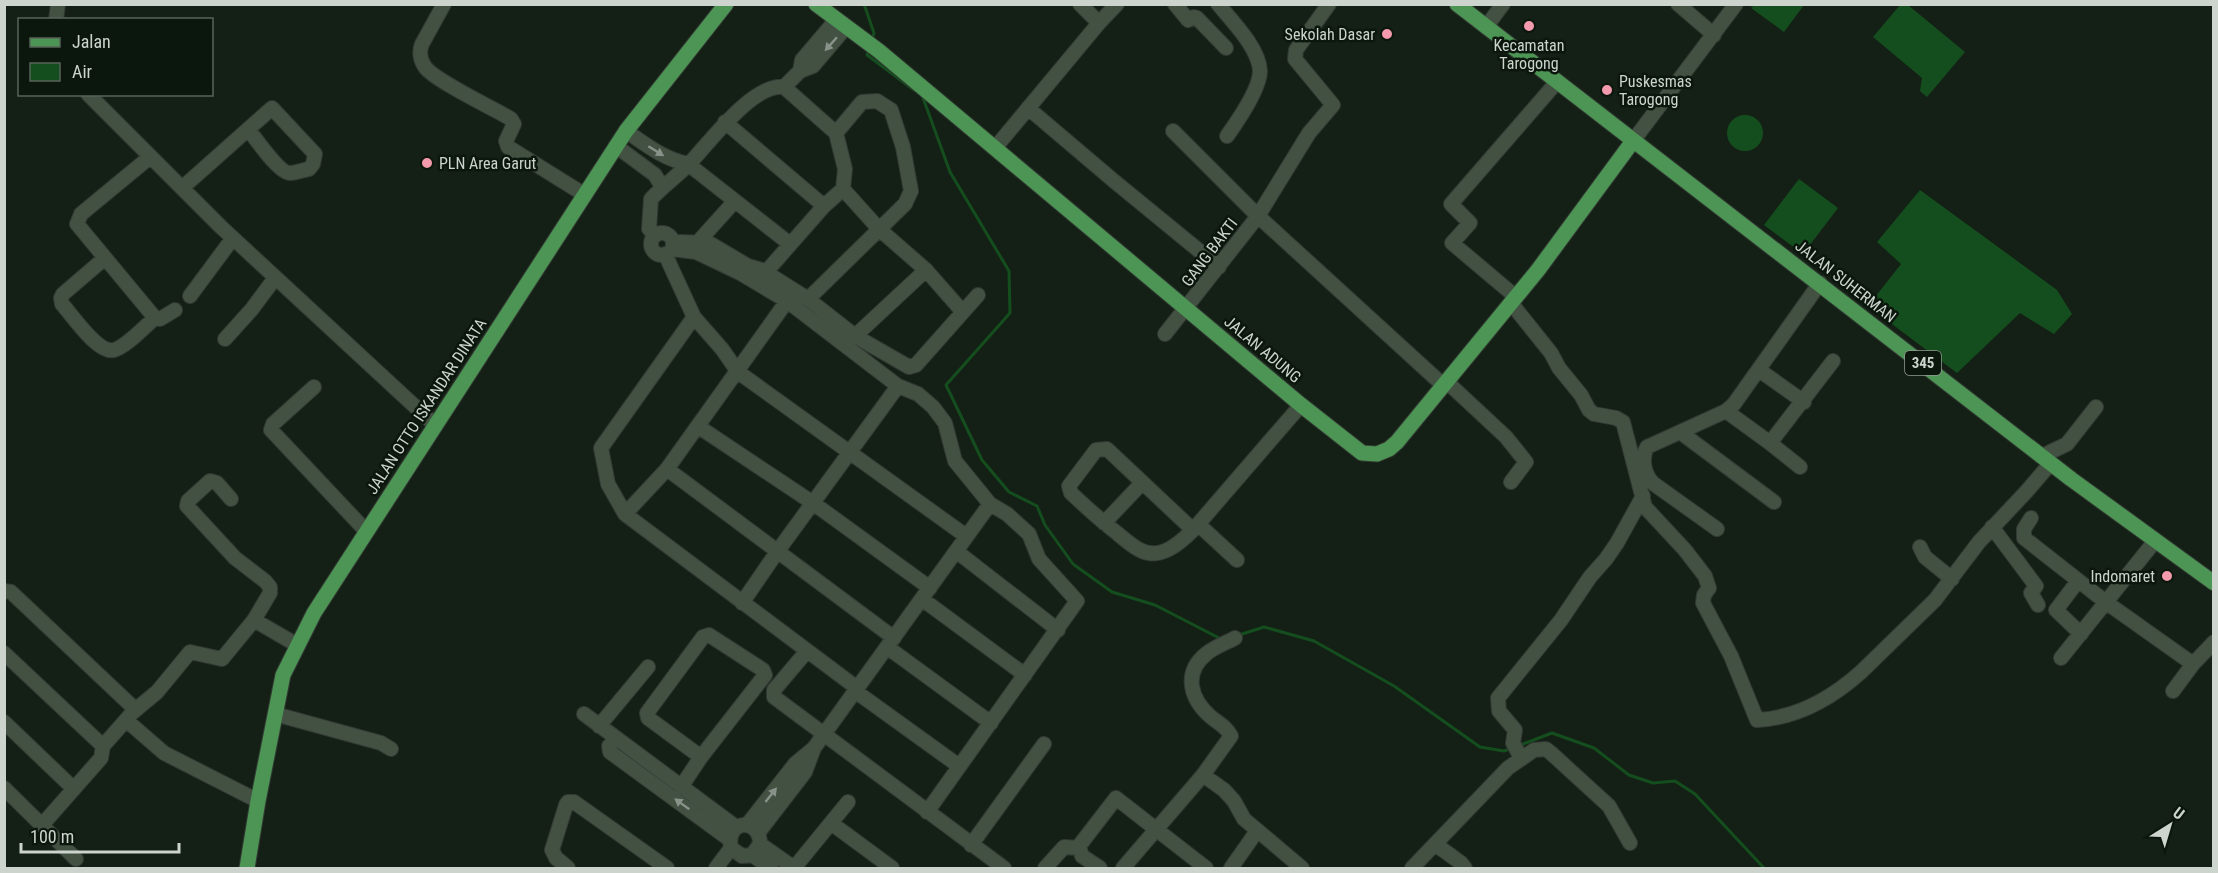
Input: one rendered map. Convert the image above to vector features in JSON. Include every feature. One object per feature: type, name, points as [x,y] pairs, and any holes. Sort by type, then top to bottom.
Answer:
[{"type":"main road","name":"JALAN OTTO ISKANDAR DINATA","points":[[247,868],[283,675],[314,613],[626,131],[726,4]]},
{"type":"main road","name":"JALAN ADUNG","points":[[816,4],[873,46],[1301,405],[1362,453],[1377,454],[1398,442],[1513,300],[1634,141]]},
{"type":"main road","name":"JALAN SUHERMAN","points":[[1457,4],[1556,83],[2047,459],[2214,583]]},
{"type":"street","points":[[444,4],[420,50],[425,67],[436,77],[511,118],[514,124],[506,141],[508,147],[585,195]]},
{"type":"street","points":[[1080,4],[1099,23]]},
{"type":"street","points":[[995,148],[1099,23],[1118,4]]},
{"type":"street","points":[[1175,4],[1188,20],[1197,18],[1226,48]]},
{"type":"street","points":[[1218,4],[1243,34],[1255,56],[1260,72],[1245,112],[1227,136]]},
{"type":"street","name":"GANG BAKTI","points":[[1165,334],[1258,216],[1309,133],[1333,105],[1295,59],[1296,50],[1329,4]]},
{"type":"street","points":[[1486,27],[1503,4]]},
{"type":"street","points":[[1678,4],[1714,35]]},
{"type":"street","points":[[1634,141],[1737,4]]},
{"type":"street","points":[[784,87],[800,71],[813,66],[841,24]]},
{"type":"street","points":[[1556,83],[1445,200],[1470,223],[1452,243],[1513,300],[1559,368],[1581,394],[1589,410],[1594,414],[1616,418],[1623,422],[1645,507],[1685,550],[1705,576],[1709,588],[1704,595],[1703,603],[1731,656],[1757,720],[1773,719],[1814,705],[1849,683],[1935,600],[1992,527],[2026,492],[2047,459],[2067,444],[2096,407]]},
{"type":"street","points":[[766,272],[824,206],[843,189],[845,169],[837,133],[784,87],[775,86],[753,99],[725,122],[688,164],[651,198],[650,229],[656,235],[652,241],[652,248],[657,253],[698,242],[709,243],[736,260],[766,272],[808,298],[855,336],[909,367],[916,365],[978,295]]},
{"type":"street","points":[[90,96],[233,238],[435,425]]},
{"type":"street","points":[[808,298],[905,204],[911,191],[903,147],[891,110],[876,100],[862,102],[837,133]]},
{"type":"street","points":[[182,188],[248,129],[272,108],[315,154],[313,164],[309,169],[285,172],[248,129]]},
{"type":"street","points":[[1028,108],[1114,182],[1219,267]]},
{"type":"street","points":[[725,122],[824,206]]},
{"type":"street","points":[[626,131],[658,153],[688,164],[790,244]]},
{"type":"street","points":[[1173,131],[1258,216],[1506,437],[1526,462],[1510,482]]},
{"type":"street","points":[[616,146],[656,175],[662,187]]},
{"type":"street","points":[[150,157],[78,218],[77,224],[155,318]]},
{"type":"street","points":[[843,189],[879,229],[926,270],[962,311]]},
{"type":"street","points":[[698,242],[734,202]]},
{"type":"street","points":[[190,296],[233,238]]},
{"type":"street","points":[[670,248],[696,252],[740,273],[787,301],[898,386],[918,394],[945,423],[955,460],[990,504],[1007,514],[1029,534],[1039,560],[1077,601],[927,812]]},
{"type":"street","points":[[670,248],[694,317],[722,349],[738,372],[966,536]]},
{"type":"street","points":[[105,258],[61,298],[62,304],[97,344],[106,350],[113,350],[155,318],[160,319],[175,310]]},
{"type":"street","points":[[855,336],[926,270]]},
{"type":"street","points":[[225,339],[252,309],[275,278]]},
{"type":"street","points":[[1717,529],[1654,484],[1647,475],[1643,456],[1647,447],[1726,411],[1734,404],[1820,284]]},
{"type":"street","points":[[625,514],[667,469],[699,427],[787,301]]},
{"type":"street","points":[[694,317],[601,448],[608,484],[625,514],[959,766]]},
{"type":"street","points":[[1770,443],[1804,402],[1833,361]]},
{"type":"street","points":[[1759,370],[1804,402]]},
{"type":"street","points":[[742,603],[898,386]]},
{"type":"street","points":[[314,387],[273,424],[271,430],[366,531]]},
{"type":"street","points":[[1237,560],[1196,527],[1142,483],[1107,449],[1096,450],[1070,482],[1068,489],[1104,523],[1141,552],[1168,550],[1179,544],[1196,527],[1301,405]]},
{"type":"street","points":[[1726,411],[1800,467]]},
{"type":"street","points":[[699,427],[813,503],[1025,675]]},
{"type":"street","points":[[1680,432],[1774,502]]},
{"type":"street","points":[[667,469],[777,552],[991,723]]},
{"type":"street","points":[[42,825],[101,758],[103,746],[136,710],[157,692],[190,652],[219,659],[225,658],[254,620],[270,593],[270,587],[266,581],[235,558],[187,506],[188,501],[210,481],[217,483],[231,500]]},
{"type":"street","points":[[1104,523],[1142,483]]},
{"type":"street","points":[[1412,868],[1508,768],[1518,752],[1515,730],[1499,711],[1498,698],[1561,620],[1590,577],[1606,559],[1642,496]]},
{"type":"street","points":[[733,868],[745,841],[795,764],[814,748],[824,735],[990,504]]},
{"type":"street","points":[[2031,518],[2024,529],[2024,538],[2107,603],[2193,664]]},
{"type":"street","points":[[1992,527],[2036,586],[2031,593],[2038,605]]},
{"type":"street","points":[[2061,658],[2155,541]]},
{"type":"street","points":[[1920,546],[1925,557],[1952,579]]},
{"type":"street","points":[[956,551],[1058,630]]},
{"type":"street","points":[[2078,581],[2056,610],[2081,634]]},
{"type":"street","points":[[4,591],[11,592],[136,710]]},
{"type":"street","points":[[254,620],[297,645]]},
{"type":"street","points":[[681,787],[701,757],[765,675],[763,670],[709,634],[703,638],[647,713],[648,718],[701,757]]},
{"type":"street","points":[[1123,868],[1203,775],[1231,736],[1228,730],[1196,702],[1192,686],[1193,672],[1198,662],[1208,652],[1235,638]]},
{"type":"street","points":[[2173,692],[2193,664],[2214,642]]},
{"type":"street","points":[[807,651],[774,690],[774,697],[1004,868]]},
{"type":"street","points":[[4,653],[103,746]]},
{"type":"street","points":[[599,726],[648,667]]},
{"type":"street","points":[[275,714],[381,743],[391,749]]},
{"type":"street","points":[[584,714],[681,787],[745,841],[771,868]]},
{"type":"street","points":[[126,720],[164,753],[258,801]]},
{"type":"street","points":[[4,722],[74,789]]},
{"type":"street","points":[[615,738],[609,746],[610,752],[745,841],[794,868],[848,802]]},
{"type":"street","points":[[971,845],[1044,744]]},
{"type":"street","points":[[1518,752],[1546,749],[1551,753],[1609,807],[1629,843]]},
{"type":"street","points":[[1203,775],[1224,790],[1234,801],[1244,819],[1302,868]]},
{"type":"street","points":[[4,788],[76,859]]},
{"type":"street","points":[[1100,868],[1082,856],[1080,843],[1115,798],[1206,868]]},
{"type":"street","points":[[568,868],[555,858],[552,849],[568,802],[574,802],[668,868]]},
{"type":"street","points":[[831,823],[892,868]]},
{"type":"street","points":[[1231,868],[1257,831]]},
{"type":"street","points":[[716,868],[745,841]]},
{"type":"street","points":[[1435,844],[1465,868]]},
{"type":"street","points":[[1045,868],[1064,847],[1079,848]]},
{"type":"water","points":[[1754,5],[1804,5],[1784,32],[1751,8]]},
{"type":"water","points":[[1900,5],[1908,5],[1965,52],[1927,97],[1920,91],[1922,78],[1873,37]]},
{"type":"water","points":[[1745,115],[1758,120],[1763,133],[1758,146],[1745,151],[1732,146],[1727,133],[1732,120]]},
{"type":"water","points":[[1799,179],[1838,208],[1803,254],[1764,225]]},
{"type":"water","points":[[1920,190],[2057,290],[2072,314],[2054,334],[2020,313],[1957,373],[1868,306],[1901,264],[1877,242]]},
{"type":"waterway","points":[[864,4],[874,33],[872,39]]},
{"type":"waterway","points":[[869,49],[867,55],[914,90]]},
{"type":"waterway","points":[[922,95],[950,172],[1009,271],[1010,313],[946,385],[982,460],[1009,492],[1037,506],[1045,525],[1073,564],[1112,592],[1155,605],[1221,639]]},
{"type":"waterway","points":[[1239,635],[1264,627],[1314,641],[1394,686],[1480,747],[1504,751],[1512,748]]},
{"type":"waterway","points":[[1518,746],[1552,733],[1594,748],[1629,775],[1653,783],[1675,781],[1695,794],[1764,868]]},
{"type":"place","name":"Kecamatan Tarogong","points":[[1529,26]]},
{"type":"place","name":"Sekolah Dasar","points":[[1387,34]]},
{"type":"place","name":"Puskesmas Tarogong","points":[[1607,90]]},
{"type":"place","name":"PLN Area Garut","points":[[427,163]]},
{"type":"place","name":"Indomaret","points":[[2167,576]]}]
